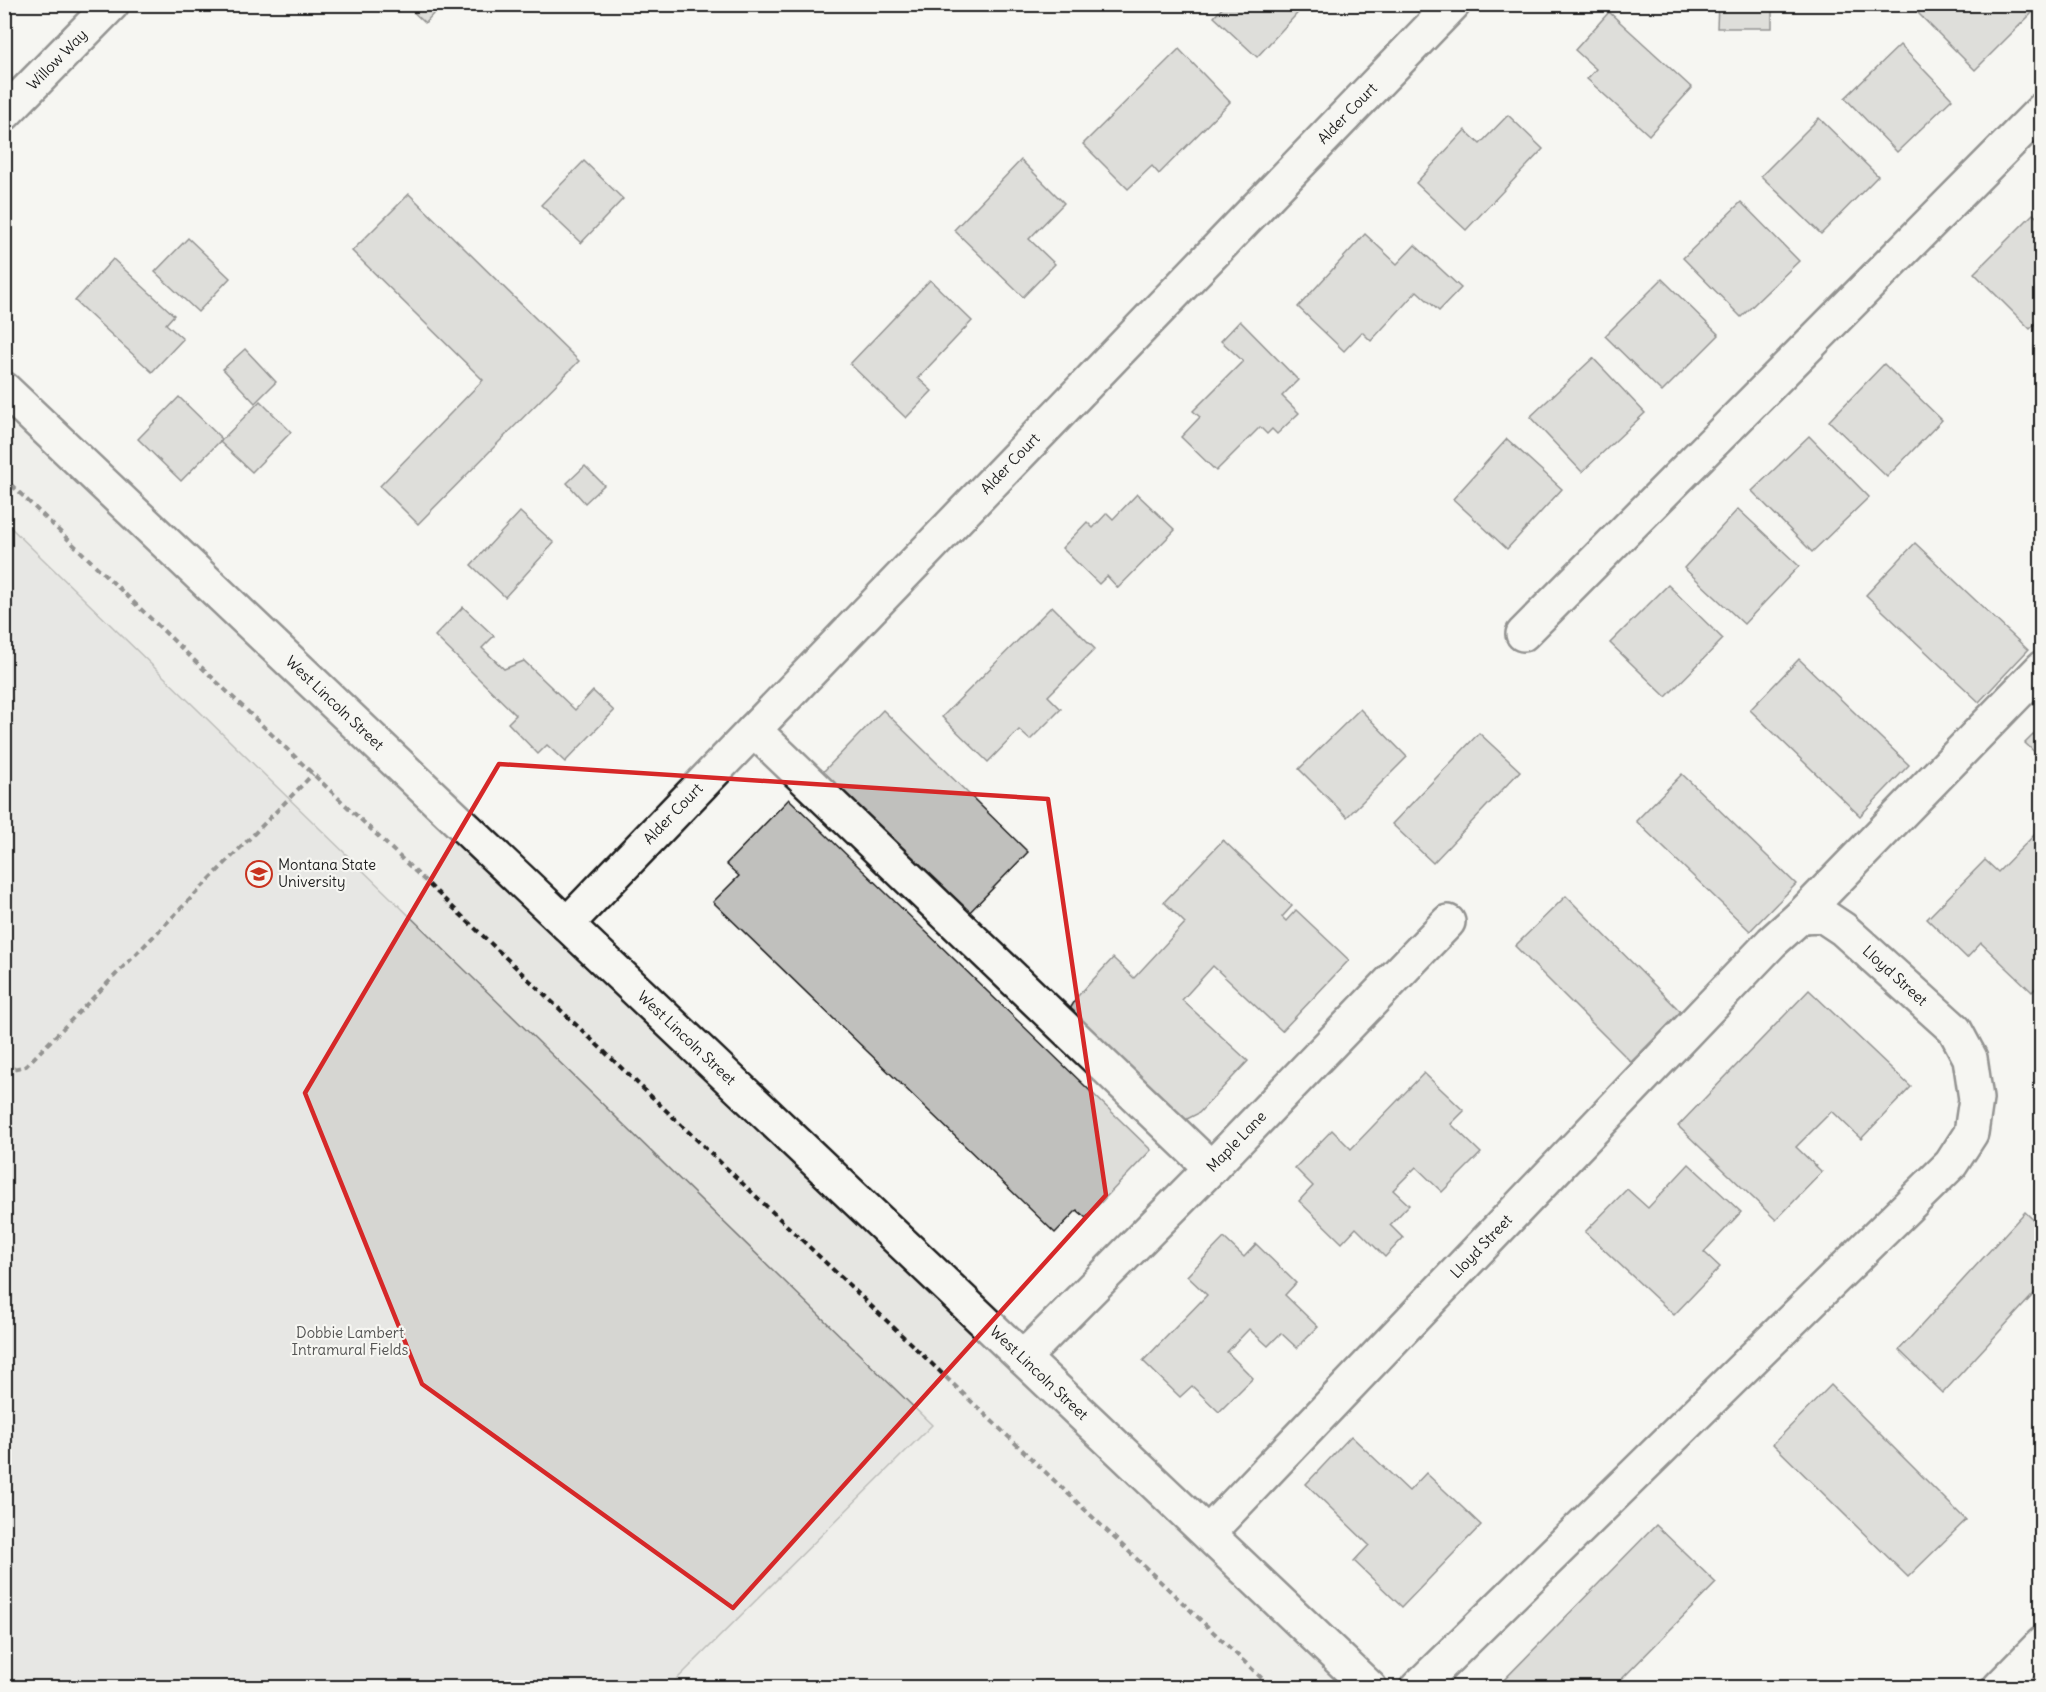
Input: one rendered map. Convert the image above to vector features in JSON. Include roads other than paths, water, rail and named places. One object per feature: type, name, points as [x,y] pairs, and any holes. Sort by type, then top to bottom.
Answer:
[{"type":"street","name":"Willow Way","points":[[4,114],[112,4]]},
{"type":"street","name":"Alder Court","points":[[567,924],[1453,4]]},
{"type":"street","points":[[1523,634],[2042,110]]},
{"type":"street","name":"West Lincoln Street","points":[[4,389],[1370,1688]]},
{"type":"street","points":[[1801,916],[2042,668]]},
{"type":"street","points":[[754,730],[1211,1168]]},
{"type":"street","name":"Lloyd Street","points":[[1208,1533],[1764,951],[1801,916],[1822,915],[1843,929],[1955,1030],[1970,1058],[1976,1099],[1971,1133],[1951,1164],[1417,1688]]},
{"type":"street","name":"Maple Lane","points":[[1023,1358],[1211,1168],[1448,922]]},
{"type":"street","points":[[1999,1688],[2042,1644]]},
{"type":"place","name":"Montana State University","points":[[259,874]]},
{"type":"park label","name":"Dobbie Lambert Intramural Fields","points":[[350,1342]]}]
